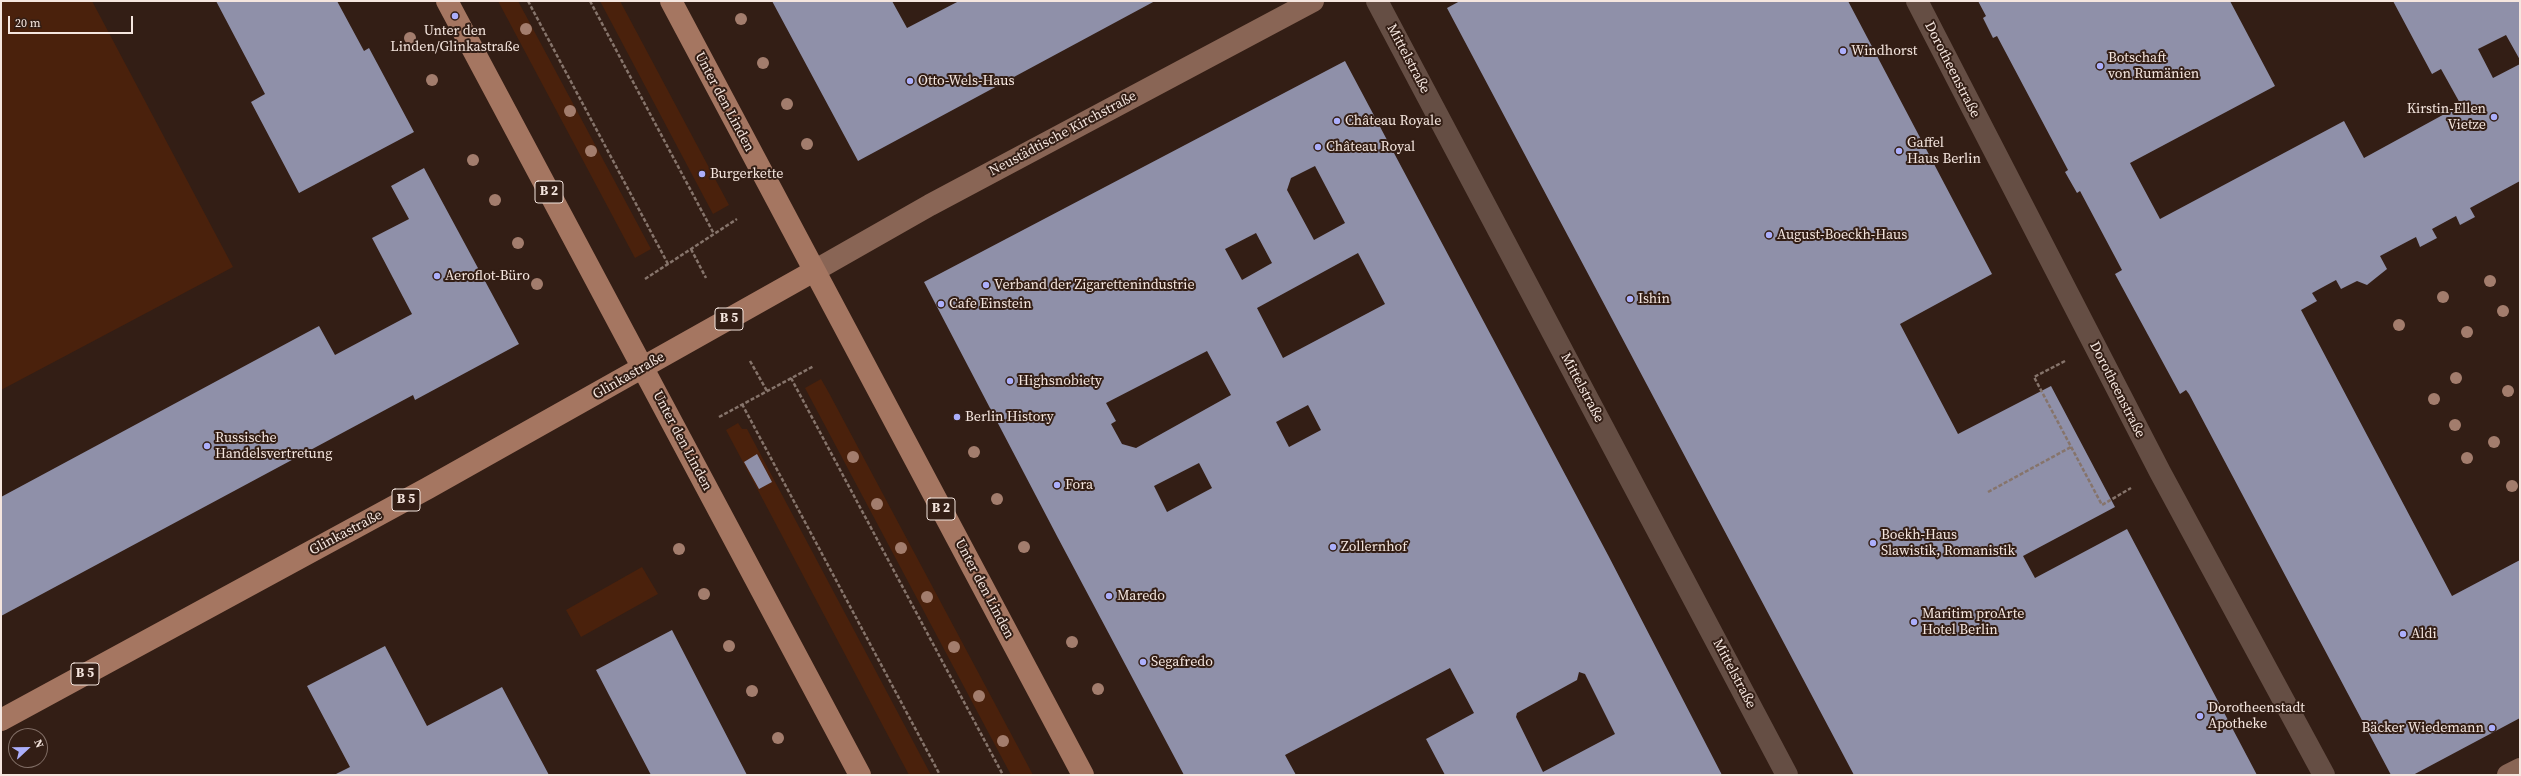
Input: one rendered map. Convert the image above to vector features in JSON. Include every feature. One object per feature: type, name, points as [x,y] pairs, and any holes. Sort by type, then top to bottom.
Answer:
[{"type":"main road","name":"Unter den Linden","points":[[447,1],[860,775]]},
{"type":"main road","name":"Unter den Linden","points":[[671,1],[1083,775]]},
{"type":"main road","name":"Glinkastraße","points":[[1,720],[435,485],[814,271]]},
{"type":"street","name":"Neustädtische Kirchstraße","points":[[814,271],[937,201],[1313,1]]},
{"type":"street","name":"Mittelstraße","points":[[1377,1],[1787,775]]},
{"type":"street","name":"Dorotheenstraße","points":[[1917,1],[2160,472],[2324,775]]},
{"type":"street","points":[[2508,775],[2520,769]]},
{"type":"path","points":[[528,1],[668,264]]},
{"type":"path","points":[[590,1],[714,234]]},
{"type":"path","points":[[645,279],[736,219]]},
{"type":"path","points":[[691,249],[706,278]]},
{"type":"path","points":[[750,361],[767,391]]},
{"type":"path","points":[[719,417],[814,366]]},
{"type":"path","points":[[2034,377],[2102,505]]},
{"type":"path","points":[[791,378],[1003,775]]},
{"type":"path","points":[[742,404],[940,775]]},
{"type":"path","points":[[1988,492],[2071,447]]},
{"type":"shaded area","points":[[1,1],[92,1],[233,267],[1,390]]},
{"type":"shaded area","points":[[498,1],[518,1],[651,249],[635,258]]},
{"type":"shaded area","points":[[600,1],[620,1],[729,205],[713,214]]},
{"type":"shaded area","points":[[821,379],[1033,775],[1011,775],[805,388]]},
{"type":"shaded area","points":[[738,423],[742,429],[747,429],[931,775],[909,775],[726,430]]},
{"type":"shaded area","points":[[642,567],[658,594],[581,637],[566,610]]},
{"type":"building","points":[[216,1],[337,1],[364,51],[369,48],[414,132],[299,193],[251,102],[265,94]]},
{"type":"building","name":"Otto-Wels-Haus","points":[[772,1],[892,1],[907,28],[959,1],[1155,1],[858,161]]},
{"type":"building","points":[[1460,1],[1848,1],[1992,274],[1900,324],[1958,434],[2051,386],[2115,507],[2023,556],[2035,578],[2127,529],[2257,775],[1854,775],[1447,8]]},
{"type":"building","points":[[1978,1],[2230,1],[2275,86],[2130,163],[2160,219],[2344,121],[2364,158],[2461,105],[2441,69],[2432,74],[2393,1],[2520,1],[2520,60],[2506,35],[2478,49],[2493,78],[2520,64],[2520,181],[2470,208],[2475,217],[2460,225],[2456,216],[2432,229],[2437,238],[2420,247],[2416,237],[2380,256],[2387,269],[2367,285],[2357,281],[2341,289],[2336,280],[2312,293],[2317,301],[2301,310],[2452,596],[2520,560],[2520,718],[2413,775],[2391,775],[2189,394],[2186,390],[2180,394],[2115,274],[2122,270],[2080,191],[2077,193],[2065,172],[2068,170],[1997,36],[1993,38],[1983,18],[1986,16]]},
{"type":"building","points":[[1345,61],[1608,555],[1722,775],[1445,775],[1426,739],[1474,713],[1450,668],[1285,755],[1296,775],[1184,775],[924,282]],"holes":[[[1315,166],[1345,223],[1314,240],[1287,190],[1291,178]],[[1256,233],[1272,263],[1242,280],[1225,249]],[[1358,253],[1385,304],[1283,358],[1257,308]],[[1207,351],[1231,395],[1136,448],[1122,444],[1111,424],[1116,421],[1106,403]],[[1308,405],[1321,430],[1289,447],[1276,422]],[[1199,463],[1212,488],[1167,512],[1154,486]],[[1579,672],[1585,674],[1615,734],[1543,772],[1516,717],[1517,713],[1577,680]]]},
{"type":"building","name":"Russische Handelsvertretung","points":[[424,168],[519,344],[415,400],[413,395],[1,616],[1,497],[319,326],[335,355],[412,314],[372,238],[409,219],[391,186]]},
{"type":"building","points":[[757,454],[772,482],[759,489],[744,462]]},
{"type":"building","points":[[672,630],[747,775],[651,775],[596,670]]},
{"type":"building","points":[[385,646],[427,726],[502,687],[549,775],[334,775],[350,767],[307,686]]},
{"type":"place","name":"Unter den Linden/Glinkastraße","points":[[455,16]]},
{"type":"place","name":"Windhorst","points":[[1843,51]]},
{"type":"place","name":"Botschaft von Rumänien","points":[[2100,66]]},
{"type":"place","name":"Otto-Wels-Haus","points":[[910,81]]},
{"type":"place","name":"Kirstin-Ellen Vietze","points":[[2494,117]]},
{"type":"place","name":"Château Royale","points":[[1337,121]]},
{"type":"place","name":"Château Royal","points":[[1318,147]]},
{"type":"place","name":"Gaffel Haus Berlin","points":[[1899,151]]},
{"type":"place","name":"Burgerkette","points":[[702,174]]},
{"type":"place","name":"August-Boeckh-Haus","points":[[1769,235]]},
{"type":"place","name":"Aeroflot-Büro","points":[[437,276]]},
{"type":"place","name":"Verband der Zigarettenindustrie","points":[[986,285]]},
{"type":"place","name":"Ishin","points":[[1630,299]]},
{"type":"place","name":"Cafe Einstein","points":[[941,304]]},
{"type":"place","name":"Highsnobiety","points":[[1010,381]]},
{"type":"place","name":"Berlin History","points":[[957,417]]},
{"type":"place","name":"Russische Handelsvertretung","points":[[207,446]]},
{"type":"place","name":"Fora","points":[[1057,485]]},
{"type":"place","name":"Boekh-Haus Slawistik, Romanistik","points":[[1873,543]]},
{"type":"place","name":"Zollernhof","points":[[1333,547]]},
{"type":"place","name":"Maredo","points":[[1109,596]]},
{"type":"place","name":"Maritim proArte Hotel Berlin","points":[[1914,622]]},
{"type":"place","name":"Aldi","points":[[2403,634]]},
{"type":"place","name":"Segafredo","points":[[1143,662]]},
{"type":"place","name":"Dorotheenstadt Apotheke","points":[[2200,716]]},
{"type":"place","name":"Bäcker Wiedemann","points":[[2492,728]]}]
